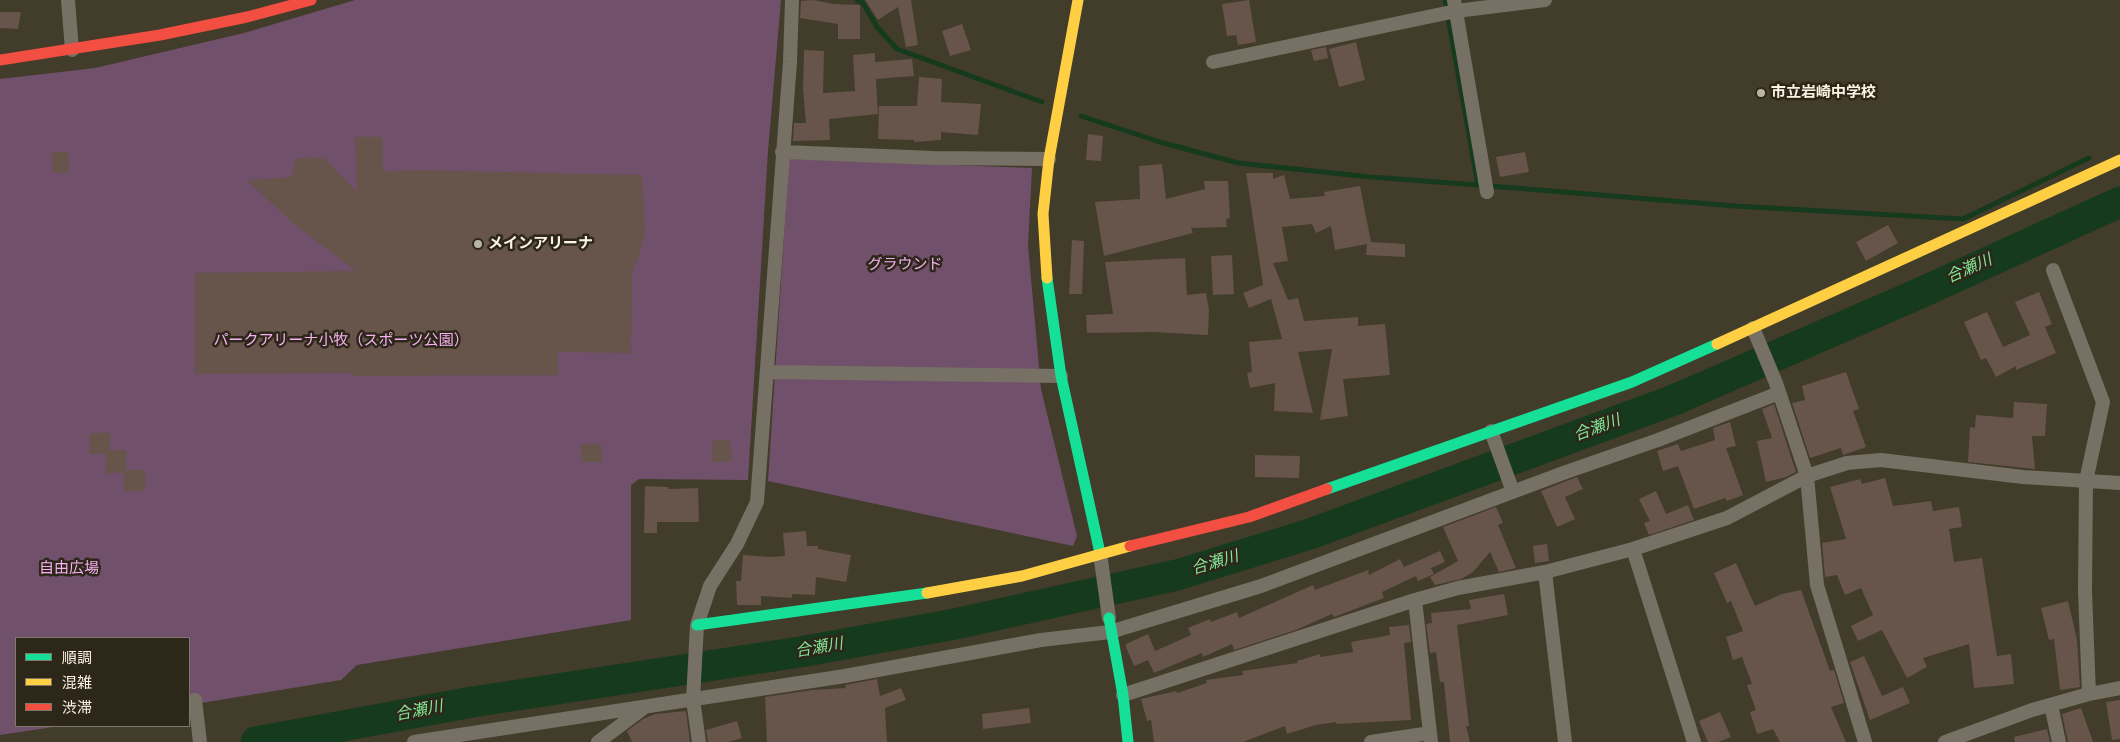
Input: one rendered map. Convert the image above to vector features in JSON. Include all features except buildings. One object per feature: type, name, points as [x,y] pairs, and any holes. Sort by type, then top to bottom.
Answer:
[{"type":"street","points":[[68,0],[72,50]]},
{"type":"street","points":[[0,60],[72,50],[247,17],[311,0]]},
{"type":"street","points":[[699,742],[693,700],[697,628],[710,586],[737,544],[757,502],[790,62],[792,0]]},
{"type":"street","points":[[1078,0],[1049,159],[1043,214],[1044,257],[1061,376],[1100,553],[1110,625],[1123,695],[1128,742]]},
{"type":"street","points":[[1213,62],[1437,15],[1454,8],[1545,0]]},
{"type":"street","points":[[1454,8],[1487,192]]},
{"type":"street","points":[[782,152],[934,158],[1049,159]]},
{"type":"street","points":[[697,628],[954,589],[1022,576],[1100,553],[1195,532],[1249,517],[1632,382],[1756,334],[2120,160]]},
{"type":"street","points":[[2053,270],[2103,402],[2086,481],[2085,591],[2089,694]]},
{"type":"street","points":[[1756,334],[1778,388],[1808,476],[1817,584],[1865,742]]},
{"type":"street","points":[[767,372],[1061,376]]},
{"type":"street","points":[[414,742],[845,676],[1041,640],[1110,625],[1261,586],[1658,440],[1778,388]]},
{"type":"street","points":[[1491,431],[1513,492]]},
{"type":"street","points":[[1123,695],[1416,600],[1458,588],[1545,572],[1633,549],[1727,518],[1808,476],[1847,463],[1881,460],[2023,477],[2120,483]]},
{"type":"street","points":[[1633,549],[1694,742]]},
{"type":"street","points":[[1545,572],[1565,742]]},
{"type":"street","points":[[1371,742],[1430,738],[1416,600]]},
{"type":"street","points":[[1945,742],[1962,739],[2051,705],[2089,694],[2120,688]]},
{"type":"street","points":[[196,700],[200,742]]},
{"type":"street","points":[[598,742],[647,705]]},
{"type":"street","points":[[2051,705],[2059,742]]},
{"type":"green space","name":"パークアリーナ小牧（スポーツ公園）","points":[[355,0],[781,0],[768,151],[748,480],[639,479],[631,485],[631,620],[357,665],[341,680],[190,705],[190,637],[15,637],[15,727],[53,727],[0,735],[0,79],[95,68],[244,33]]},
{"type":"green space","name":"グラウンド","points":[[789,159],[1032,168],[1028,245],[1041,389],[1077,536],[1073,546],[768,481]]},
{"type":"waterway","points":[[857,0],[863,3],[877,27],[897,49],[1042,102]]},
{"type":"waterway","points":[[1445,0],[1478,185],[1735,206],[1963,219],[2089,158]]},
{"type":"waterway","points":[[1081,116],[1160,142],[1238,163],[1371,177],[1478,185]]},
{"type":"waterway","name":"合瀬川","points":[[256,742],[472,702],[800,652],[955,624],[1177,575],[1310,534],[1674,400],[1918,294],[2120,202]]},
{"type":"traffic: fast","points":[[1047,278],[1061,376],[1100,553]]},
{"type":"traffic: fast","points":[[1327,489],[1632,382],[1717,344]]},
{"type":"traffic: fast","points":[[697,625],[927,593]]},
{"type":"traffic: fast","points":[[1109,618],[1123,695],[1128,742]]},
{"type":"traffic: slow","points":[[1047,278],[1043,214],[1049,159],[1078,0]]},
{"type":"traffic: slow","points":[[1717,344],[2120,160]]},
{"type":"traffic: slow","points":[[927,593],[1022,576],[1130,546]]},
{"type":"traffic: jam","points":[[0,60],[160,35],[247,17],[311,0]]},
{"type":"traffic: jam","points":[[1130,546],[1249,517],[1327,489]]},
{"type":"place","name":"市立岩崎中学校","points":[[1761,93]]},
{"type":"place","name":"メインアリーナ","points":[[478,244]]},
{"type":"park label","name":"自由広場","points":[[69,569]]}]
